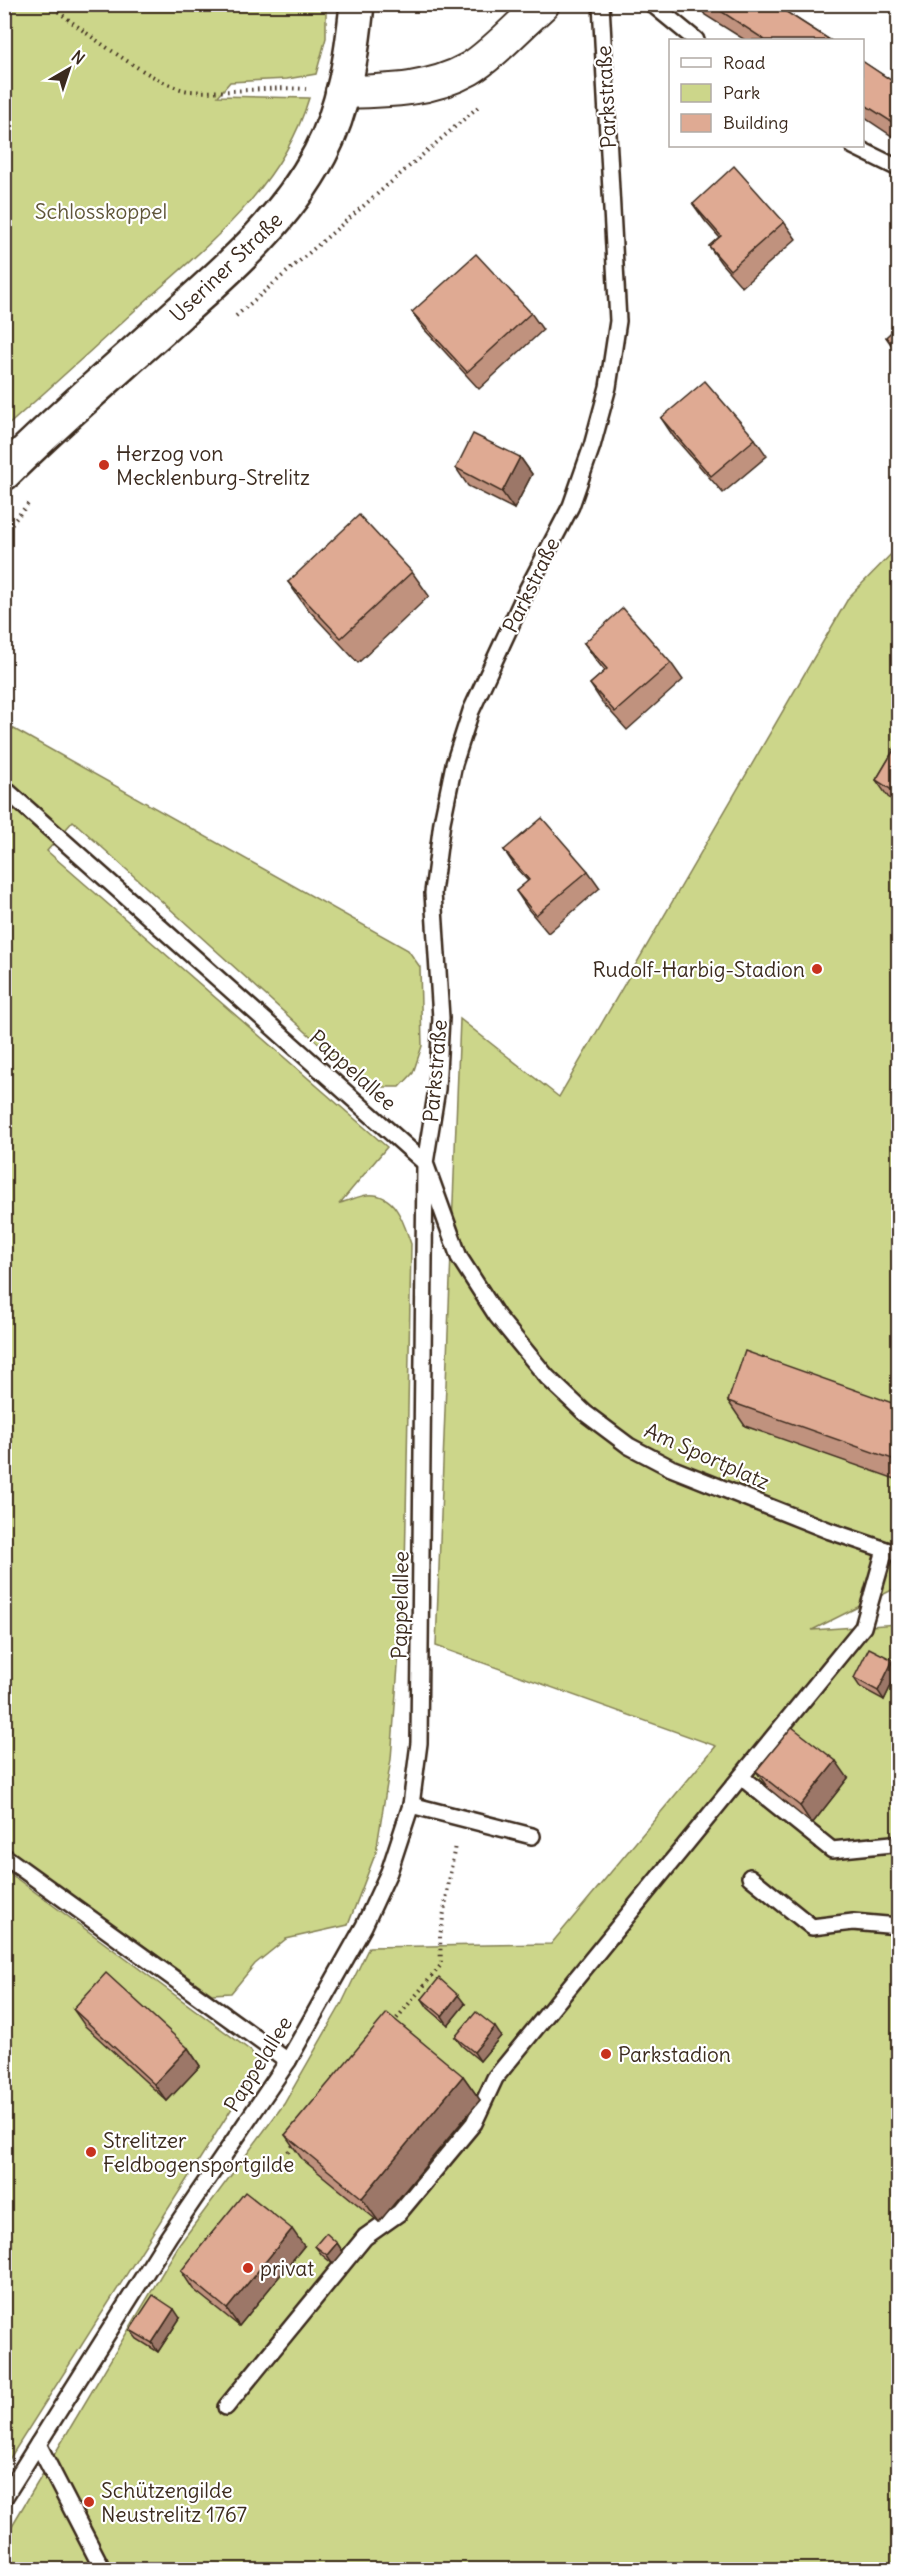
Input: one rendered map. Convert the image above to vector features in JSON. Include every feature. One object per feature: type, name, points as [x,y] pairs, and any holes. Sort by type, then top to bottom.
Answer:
[{"type":"main road","name":"Useriner Straße","points":[[4,473],[232,265],[282,214],[321,153],[333,126],[353,46],[357,4]]},
{"type":"street","points":[[342,92],[392,91],[434,84],[471,68],[543,4]]},
{"type":"lane","name":"Parkstraße","points":[[425,1163],[437,1089],[441,1018],[434,893],[442,822],[454,764],[471,711],[578,486],[608,387],[618,321],[601,4]]},
{"type":"lane","points":[[652,4],[695,39]]},
{"type":"lane","points":[[855,147],[898,168]]},
{"type":"lane","name":"Pappelallee","points":[[4,788],[425,1163],[419,1743],[411,1805],[388,1872],[364,1926],[288,2061],[169,2236],[4,2498]]},
{"type":"lane","name":"Am Sportplatz","points":[[425,1163],[459,1257],[497,1316],[547,1377],[585,1413],[629,1446],[671,1468],[892,1552]]},
{"type":"lane","points":[[226,2407],[365,2237],[399,2213],[474,2123],[495,2078],[863,1627],[892,1552]]},
{"type":"lane","points":[[741,1777],[832,1850],[891,1844],[898,1846]]},
{"type":"lane","points":[[411,1805],[532,1836]]},
{"type":"lane","points":[[4,1856],[288,2061]]},
{"type":"lane","points":[[750,1877],[812,1927],[853,1922],[898,1926]]},
{"type":"lane","points":[[38,2445],[103,2570]]},
{"type":"path","points":[[49,4],[71,22],[166,85],[188,91],[299,88],[342,92]]},
{"type":"path","points":[[229,322],[480,106],[471,68]]},
{"type":"path","points":[[4,533],[33,497]]},
{"type":"path","points":[[390,2027],[441,1965],[440,1936],[459,1817]]},
{"type":"path","points":[[288,2152],[303,2134]]},
{"type":"green space","name":"Schlosskoppel","points":[[5,4],[326,5],[326,38],[316,74],[287,79],[230,82],[218,96],[309,98],[297,130],[281,159],[241,211],[193,258],[5,428]]},
{"type":"green space","points":[[898,547],[898,1587],[812,1630],[898,1624],[898,2569],[5,2570],[4,2539],[179,2245],[284,2104],[342,2003],[369,1947],[551,1944],[716,1746],[436,1646],[460,1019],[559,1097],[849,597]]},
{"type":"green space","points":[[5,724],[408,950],[420,967],[422,1046],[413,1073],[400,1087],[380,1087],[349,1071],[73,821],[47,851],[387,1147],[340,1203],[367,1195],[377,1195],[385,1199],[392,1204],[402,1219],[411,1244],[405,1573],[391,1759],[376,1852],[348,1925],[286,1939],[255,1964],[231,1993],[212,1994],[5,1847]]},
{"type":"green space","name":"Strelitzer Feldbogensportgilde","points":[[5,1870],[251,2051],[256,2062],[255,2072],[5,2466]]},
{"type":"building","points":[[710,4],[774,4],[828,39],[763,39]]},
{"type":"building","points":[[864,62],[898,85],[898,126],[864,104]]},
{"type":"building","points":[[734,166],[784,222],[730,270],[709,246],[721,236],[693,204]]},
{"type":"building","points":[[476,254],[531,313],[467,372],[412,312]]},
{"type":"building","points":[[898,326],[898,351],[886,337]]},
{"type":"building","points":[[705,381],[755,439],[711,476],[661,418]]},
{"type":"building","points":[[473,434],[520,457],[502,492],[456,468]]},
{"type":"building","points":[[359,515],[412,572],[341,638],[288,582]]},
{"type":"building","points":[[623,608],[671,663],[615,712],[590,684],[607,669],[584,643]]},
{"type":"building","points":[[898,743],[898,794],[876,780]]},
{"type":"building","points":[[542,818],[588,871],[536,915],[516,891],[529,880],[504,850]]},
{"type":"building","points":[[745,1351],[898,1405],[898,1461],[728,1401]]},
{"type":"building","points":[[869,1648],[893,1660],[878,1691],[854,1678]]},
{"type":"building","points":[[792,1727],[836,1761],[800,1806],[756,1771]]},
{"type":"building","points":[[106,1973],[188,2048],[154,2084],[73,2009]]},
{"type":"building","points":[[439,1978],[458,1995],[442,2016],[422,1999]]},
{"type":"building","points":[[476,2012],[495,2027],[474,2052],[455,2037]]},
{"type":"building","points":[[387,2013],[463,2076],[362,2198],[285,2135]]},
{"type":"building","name":"privat","points":[[245,2192],[292,2229],[227,2309],[181,2271]]},
{"type":"building","points":[[326,2233],[337,2243],[327,2255],[315,2246]]},
{"type":"building","points":[[153,2295],[174,2309],[152,2343],[130,2330]]},
{"type":"place","name":"Herzog von Mecklenburg-Strelitz","points":[[104,465]]},
{"type":"place","name":"Rudolf-Harbig-Stadion","points":[[817,969]]},
{"type":"place","name":"Parkstadion","points":[[606,2054]]},
{"type":"place","name":"Strelitzer Feldbogensportgilde","points":[[91,2152]]},
{"type":"place","name":"privat","points":[[248,2268]]},
{"type":"place","name":"Schützengilde Neustrelitz 1767","points":[[89,2502]]}]
